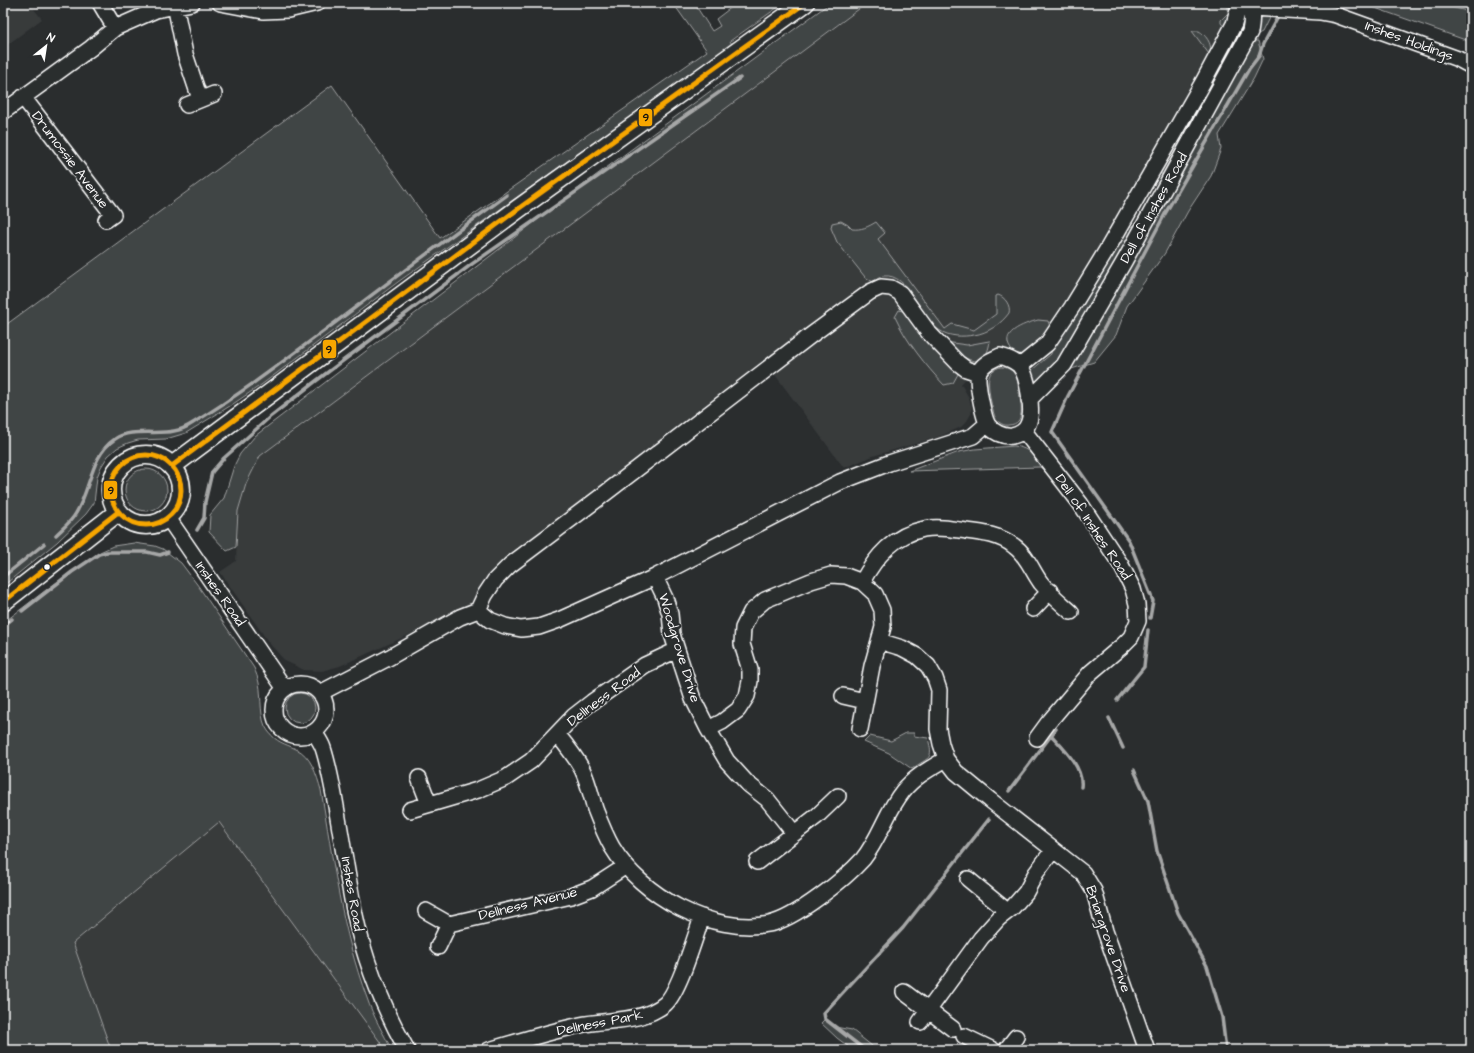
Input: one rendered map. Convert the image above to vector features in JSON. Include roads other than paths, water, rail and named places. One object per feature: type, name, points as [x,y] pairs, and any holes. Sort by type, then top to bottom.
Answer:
[{"type":"main road","points":[[172,466],[518,209],[805,3]]},
{"type":"main road","points":[[154,455],[172,466],[179,476],[181,487],[180,499],[176,510],[168,518],[158,524],[147,526],[136,525],[126,520],[118,512],[112,503],[110,492],[111,481],[116,471],[123,463],[132,457],[154,455]]},
{"type":"main road","points":[[3,602],[118,512]]},
{"type":"street","points":[[100,3],[115,28]]},
{"type":"street","name":"Drumossie Avenue","points":[[3,112],[91,48],[115,28],[156,10],[175,5],[192,3]]},
{"type":"street","points":[[220,3],[243,5],[264,11],[288,10],[317,3]]},
{"type":"street","points":[[175,5],[193,102],[214,94]]},
{"type":"street","name":"Inshes Holdings","points":[[1247,5],[1336,15],[1458,59],[1471,66]]},
{"type":"street","name":"Dell of Inshes Road","points":[[1020,366],[1047,344],[1080,294],[1108,248],[1234,24],[1247,5]]},
{"type":"street","name":"Dell of Inshes Road","points":[[1029,400],[1064,365],[1125,260],[1250,32],[1247,5]]},
{"type":"street","name":"Drumossie Avenue","points":[[23,97],[112,215],[106,220]]},
{"type":"street","points":[[320,693],[390,657],[460,617],[478,610],[485,595],[495,580],[510,565],[816,331],[870,292],[881,287],[891,288],[900,293],[929,333],[958,363],[966,369],[978,373]]},
{"type":"street","points":[[1000,356],[1011,359],[1020,366],[1027,382],[1029,400],[1029,423],[1024,431],[1014,436],[1006,436],[995,432],[987,424],[978,386],[978,373],[987,362],[1000,356]]},
{"type":"street","points":[[478,610],[490,620],[505,626],[521,629],[539,627],[567,617],[655,576],[840,482],[890,463],[973,436],[987,424]]},
{"type":"street","name":"Dell of Inshes Road","points":[[1024,431],[1080,503],[1122,566],[1133,589],[1137,604],[1138,621],[1131,637],[1090,672],[1037,738]]},
{"type":"street","name":"Inshes Road","points":[[168,518],[285,689]]},
{"type":"street","points":[[862,582],[879,555],[905,534],[924,528],[940,528],[988,533],[1003,539],[1016,547],[1027,559],[1042,584],[1071,612]]},
{"type":"street","points":[[708,729],[722,722],[738,710],[747,696],[750,681],[750,670],[742,644],[743,628],[751,612],[765,600],[811,581],[831,575],[846,576],[862,582],[875,594],[882,610],[883,627],[872,666],[860,729]]},
{"type":"street","name":"Woodgrove Drive","points":[[655,576],[665,598],[670,614],[672,634],[676,650],[692,698],[708,729],[727,761],[748,784],[767,800],[794,833]]},
{"type":"street","points":[[1033,609],[1050,591]]},
{"type":"street","points":[[879,641],[902,648],[917,656],[928,666],[936,678],[939,690],[938,729],[946,759]]},
{"type":"street","name":"Dellness Road","points":[[676,650],[645,665],[592,702],[574,716],[557,734],[582,769],[590,788],[602,827],[613,848],[626,866],[643,884],[678,908],[702,917],[726,923],[751,926],[771,924],[790,917],[840,880],[862,859],[877,838],[890,811],[903,791],[916,777],[946,759]]},
{"type":"street","points":[[299,684],[307,685],[320,693],[324,700],[326,714],[324,721],[314,732],[297,736],[288,733],[279,724],[274,712],[275,703],[279,695],[285,689],[299,684]]},
{"type":"street","points":[[843,696],[865,701]]},
{"type":"street","name":"Inshes Road","points":[[314,732],[323,747],[329,771],[360,937],[373,978],[393,1025],[407,1050]]},
{"type":"street","points":[[410,810],[478,790],[506,778],[531,761],[557,734]]},
{"type":"street","name":"Briargrove Drive","points":[[946,759],[956,772],[1083,874],[1094,891],[1105,932],[1147,1050]]},
{"type":"street","points":[[419,778],[429,804]]},
{"type":"street","points":[[757,862],[817,816],[838,796]]},
{"type":"street","points":[[924,1016],[981,938],[1026,892],[1036,873],[1053,850]]},
{"type":"street","name":"Dellness Avenue","points":[[449,924],[571,896],[592,888],[626,866]]},
{"type":"street","points":[[968,879],[1007,911]]},
{"type":"street","points":[[426,911],[449,924],[438,947]]},
{"type":"street","name":"Dellness Park","points":[[489,1050],[512,1047],[581,1025],[637,1017],[652,1012],[666,1003],[674,992],[702,917]]},
{"type":"street","points":[[904,992],[924,1016],[993,1050]]},
{"type":"street","points":[[1006,1050],[1016,1037]]},
{"type":"waterway","points":[[1150,618],[1153,601],[1129,541],[1052,432],[1068,396],[1166,212],[1249,69],[1259,56],[1263,44],[1277,18]]},
{"type":"waterway","points":[[197,530],[204,518],[205,502],[212,472],[224,458],[271,416],[472,264],[740,78]]},
{"type":"waterway","points":[[56,535],[76,513],[81,504],[100,454],[115,439],[128,434],[177,431],[213,411],[270,371],[507,195]]},
{"type":"waterway","points":[[3,577],[44,544]]},
{"type":"waterway","points":[[22,611],[72,572],[99,554],[107,552],[147,552],[160,555],[168,552]]},
{"type":"waterway","points":[[3,626],[12,619]]},
{"type":"waterway","points":[[1117,700],[1144,667],[1148,630]]},
{"type":"waterway","points":[[1109,718],[1123,748]]},
{"type":"waterway","points":[[1009,791],[1056,729]]},
{"type":"waterway","points":[[1051,735],[1072,759],[1079,773],[1081,787]]},
{"type":"waterway","points":[[1134,770],[1148,801],[1157,851],[1178,913],[1207,966],[1222,1017],[1226,1050]]},
{"type":"waterway","points":[[865,1050],[825,1019],[824,1013],[903,928],[989,819]]}]
